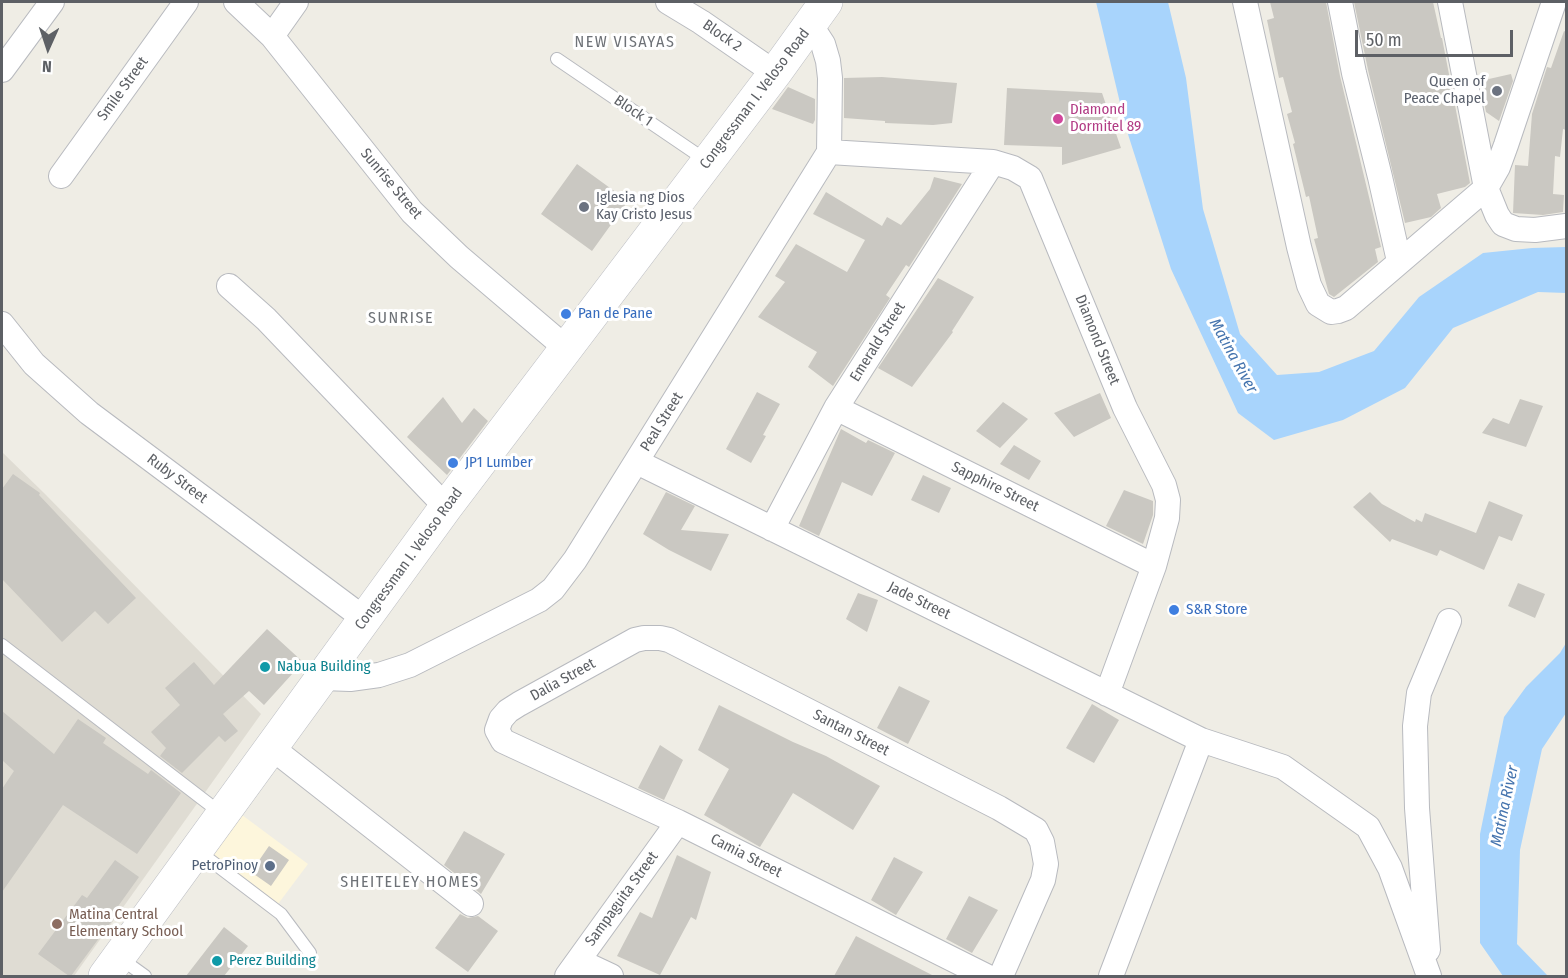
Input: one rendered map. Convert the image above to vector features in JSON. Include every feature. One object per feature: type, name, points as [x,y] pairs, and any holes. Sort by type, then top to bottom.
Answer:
[{"type":"main road","name":"Congressman I. Veloso Road","points":[[112,967],[447,507],[818,13]]},
{"type":"street","points":[[2,70],[52,2]]},
{"type":"street","name":"Smile Street","points":[[61,176],[186,2]]},
{"type":"street","name":"Sunrise Street","points":[[236,2],[272,36],[412,212],[459,256],[566,348]]},
{"type":"street","points":[[272,36],[296,2]]},
{"type":"street","name":"Block 2","points":[[668,2],[775,73]]},
{"type":"street","points":[[1245,2],[1309,285],[1318,304],[1331,312],[1346,308],[1486,188],[1498,167],[1554,2]]},
{"type":"street","points":[[1340,2],[1354,73],[1399,261]]},
{"type":"street","points":[[1450,2],[1486,188],[1497,215],[1503,224],[1509,227],[1535,230],[1566,226]]},
{"type":"street","points":[[818,13],[830,78],[829,152]]},
{"type":"street","name":"Diamond Street","points":[[829,152],[993,162],[1013,168],[1030,178],[1125,408],[1164,485],[1168,500],[1167,518],[1154,566],[1107,694]]},
{"type":"street","name":"Peal Street","points":[[323,678],[350,679],[379,675],[410,665],[539,600],[553,589],[575,560],[638,462],[829,152]]},
{"type":"street","name":"Emerald Street","points":[[772,528],[836,408],[993,162]]},
{"type":"street","points":[[229,286],[266,320],[447,507]]},
{"type":"street","name":"Ruby Street","points":[[2,324],[34,364],[89,413],[366,620]]},
{"type":"street","name":"Sapphire Street","points":[[836,408],[1154,566]]},
{"type":"street","name":"Jade Street","points":[[638,462],[1201,740],[1283,767],[1368,827],[1390,868],[1430,976]]},
{"type":"street","points":[[1430,976],[1417,808],[1415,726],[1419,693],[1449,621]]},
{"type":"street","name":"Dalia Street","points":[[503,741],[497,730],[501,719],[508,711],[635,640],[652,637]]},
{"type":"street","name":"Santan Street","points":[[652,637],[669,640],[999,808],[1036,830],[1042,842],[1046,864],[1043,880],[1001,976]]},
{"type":"street","points":[[1111,976],[1201,740]]},
{"type":"street","name":"Camia Street","points":[[503,741],[678,822],[986,976]]},
{"type":"street","points":[[272,748],[471,904]]},
{"type":"street","name":"Sampaguita Street","points":[[573,969],[678,822]]},
{"type":"street","points":[[573,969],[611,976]]},
{"type":"lane","name":"Block 1","points":[[557,59],[708,162]]},
{"type":"lane","points":[[2,645],[223,815]]},
{"type":"lane","points":[[197,851],[281,914],[310,953]]},
{"type":"lane","points":[[112,967],[145,976]]},
{"type":"shaded area","points":[[2,452],[261,714],[74,976],[2,976]]},
{"type":"shaded area","points":[[238,812],[308,864],[278,904],[209,852]]},
{"type":"water","name":"Matina River","points":[[1096,2],[1168,2],[1186,78],[1203,209],[1240,334],[1277,375],[1319,372],[1374,351],[1419,297],[1483,253],[1566,247],[1566,293],[1538,292],[1453,328],[1405,388],[1343,420],[1274,440],[1238,413],[1171,269],[1126,128]]},
{"type":"water","name":"Matina River","points":[[1566,643],[1566,713],[1542,749],[1520,850],[1517,944],[1548,976],[1503,976],[1480,943],[1480,834],[1504,717],[1526,687],[1560,653]]},
{"type":"building","points":[[1270,2],[1326,2],[1340,76],[1381,247],[1375,249],[1378,262],[1334,297],[1329,294],[1314,239],[1318,238],[1309,196],[1306,197],[1293,144],[1295,143],[1287,114],[1292,112],[1283,77],[1279,78],[1267,20],[1274,18]]},
{"type":"building","points":[[1354,2],[1433,2],[1470,183],[1465,187],[1437,194],[1441,208],[1431,217],[1405,223]]},
{"type":"building","points":[[1564,31],[1566,32],[1566,130],[1563,129],[1560,157],[1555,156],[1553,194],[1564,195],[1563,212],[1543,215],[1513,213],[1515,165],[1528,166],[1532,114],[1547,67],[1551,68]]},
{"type":"building","name":"Queen of Peace Chapel","points":[[1511,74],[1513,81],[1499,121],[1486,112],[1480,81]]},
{"type":"building","points":[[882,77],[957,83],[952,123],[933,125],[885,123],[885,121],[844,118],[844,78]]},
{"type":"building","points":[[788,87],[815,99],[813,124],[772,109]]},
{"type":"building","name":"Diamond Dormitel 89","points":[[1007,88],[1102,93],[1121,148],[1062,165],[1062,147],[1004,145]]},
{"type":"building","name":"Iglesia ng Dios Kay Cristo Jesus","points":[[577,164],[628,201],[592,251],[541,214]]},
{"type":"building","points":[[934,177],[962,184],[909,267],[906,265],[886,295],[890,298],[833,386],[808,367],[817,352],[758,317],[785,282],[775,276],[796,244],[847,272],[865,240],[813,214],[826,192],[882,226],[887,217],[901,225],[930,189]]},
{"type":"building","points":[[938,278],[974,297],[953,332],[912,387],[878,368]]},
{"type":"building","points":[[757,392],[780,404],[751,463],[726,449]]},
{"type":"building","points":[[1100,393],[1111,418],[1074,437],[1054,413]]},
{"type":"building","points":[[443,397],[462,423],[474,408],[488,421],[447,475],[407,437]]},
{"type":"building","points":[[1520,399],[1543,406],[1526,447],[1482,433],[1493,418],[1509,424]]},
{"type":"building","points":[[1003,402],[1028,419],[1000,448],[976,431]]},
{"type":"building","points":[[841,429],[866,443],[868,440],[895,453],[872,496],[842,482],[819,536],[799,526]]},
{"type":"building","points":[[1014,445],[1041,461],[1029,480],[1000,464]]},
{"type":"building","points":[[13,474],[40,493],[39,495],[136,598],[108,624],[95,611],[62,642],[2,579],[2,489]]},
{"type":"building","points":[[923,475],[951,488],[939,513],[911,500]]},
{"type":"building","points":[[1124,490],[1153,501],[1153,515],[1143,544],[1106,526]]},
{"type":"building","points":[[666,492],[695,506],[681,530],[729,534],[711,571],[643,534]]},
{"type":"building","points":[[1370,492],[1382,504],[1415,522],[1416,519],[1422,522],[1425,513],[1476,533],[1489,501],[1523,515],[1512,541],[1499,536],[1484,570],[1440,550],[1437,556],[1392,539],[1390,542],[1353,507]]},
{"type":"building","points":[[1518,583],[1545,594],[1535,618],[1508,606]]},
{"type":"building","points":[[858,593],[878,600],[867,632],[846,619]]},
{"type":"building","points":[[267,629],[303,662],[264,705],[249,691],[223,714],[238,731],[225,742],[219,736],[182,773],[160,756],[166,748],[151,732],[180,705],[165,688],[194,662],[214,685]]},
{"type":"building","points":[[899,686],[930,701],[908,744],[877,728]]},
{"type":"building","points":[[1092,704],[1119,720],[1094,763],[1066,748]]},
{"type":"building","points":[[719,705],[826,756],[880,786],[853,830],[793,793],[760,847],[704,815],[729,769],[698,750]]},
{"type":"building","points":[[2,711],[54,754],[78,719],[106,738],[103,743],[148,774],[151,770],[181,793],[137,854],[63,805],[2,892],[2,789],[14,771],[2,760]]},
{"type":"building","points":[[660,745],[683,760],[664,800],[638,788]]},
{"type":"building","points":[[464,831],[505,854],[481,894],[444,865]]},
{"type":"building","name":"PetroPinoy","points":[[269,846],[289,860],[271,886],[251,872]]},
{"type":"building","points":[[677,855],[711,872],[696,920],[691,917],[660,975],[617,956],[640,912],[652,918]]},
{"type":"building","points":[[894,857],[923,872],[896,915],[871,900]]},
{"type":"building","points":[[115,860],[139,877],[111,916],[114,918],[69,976],[38,954],[82,895],[87,898]]},
{"type":"building","points":[[969,896],[998,910],[972,953],[946,939]]},
{"type":"building","points":[[460,914],[468,918],[478,916],[498,931],[468,972],[435,948]]},
{"type":"building","name":"Perez Building","points":[[224,927],[248,946],[224,976],[186,976]]},
{"type":"building","points":[[856,936],[885,951],[934,976],[834,976]]},
{"type":"place","name":"Queen of Peace Chapel","points":[[1497,91]]},
{"type":"place","name":"Diamond Dormitel 89","points":[[1058,119]]},
{"type":"place","name":"Iglesia ng Dios Kay Cristo Jesus","points":[[584,207]]},
{"type":"place","name":"Pan de Pane","points":[[566,314]]},
{"type":"place","name":"JP1 Lumber","points":[[453,463]]},
{"type":"place","name":"S&R Store","points":[[1174,610]]},
{"type":"place","name":"Nabua Building","points":[[265,667]]},
{"type":"place","name":"PetroPinoy","points":[[270,866]]},
{"type":"place","name":"Matina Central Elementary School","points":[[57,924]]},
{"type":"place","name":"Perez Building","points":[[217,961]]},
{"type":"district","name":"NEW VISAYAS","points":[[625,43]]},
{"type":"district","name":"SUNRISE","points":[[401,319]]},
{"type":"district","name":"SHEITELEY HOMES","points":[[410,883]]}]
